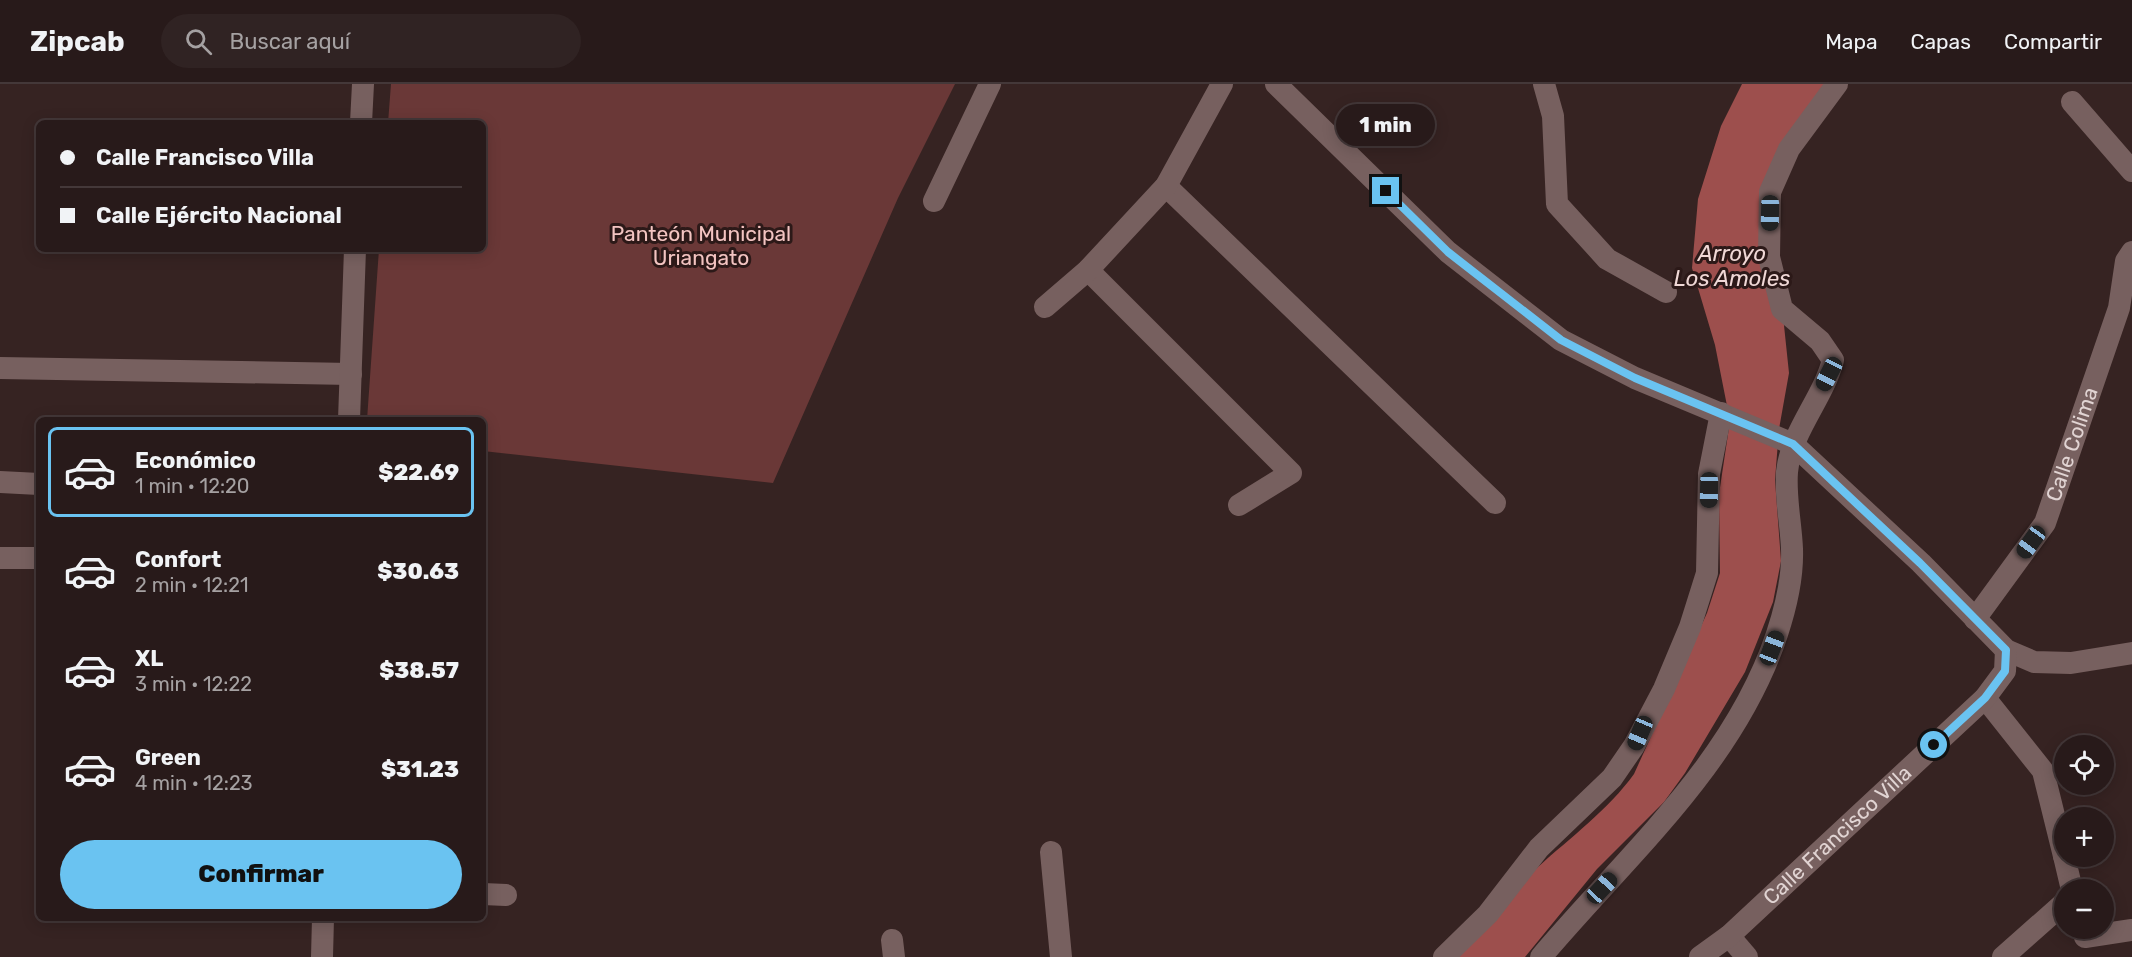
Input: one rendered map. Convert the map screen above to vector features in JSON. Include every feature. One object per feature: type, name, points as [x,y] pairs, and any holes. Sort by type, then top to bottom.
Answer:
[{"type":"street","points":[[361,120],[363,84]]},
{"type":"street","points":[[934,201],[990,84]]},
{"type":"street","points":[[1045,307],[1089,270],[1166,186],[1222,84]]},
{"type":"street","points":[[1276,84],[1448,252],[1561,340],[1635,378],[1786,440],[1920,563],[2006,650],[2034,662],[2071,663],[2132,653]]},
{"type":"street","points":[[1544,84],[1553,116],[1557,204],[1607,259],[1666,292]]},
{"type":"street","points":[[1541,957],[1689,790],[1724,743],[1766,664],[1789,592],[1792,552],[1786,440],[1829,374],[1833,360],[1820,341],[1782,309],[1769,257],[1770,192],[1789,149],[1837,84]]},
{"type":"street","points":[[2072,102],[2132,171]]},
{"type":"street","points":[[1166,186],[1495,503]]},
{"type":"street","points":[[349,417],[355,252]]},
{"type":"street","name":"Calle Colima","points":[[1975,620],[2045,523],[2119,308],[2126,261],[2132,252]]},
{"type":"street","points":[[1089,270],[1291,473],[1239,505]]},
{"type":"street","points":[[0,368],[351,374]]},
{"type":"street","points":[[1444,957],[1488,914],[1539,848],[1612,778],[1634,746],[1664,689],[1690,627],[1707,573],[1709,474],[1725,414]]},
{"type":"street","points":[[0,482],[36,484]]},
{"type":"street","points":[[0,558],[36,558]]},
{"type":"street","name":"Calle Francisco Villa","points":[[1700,957],[1729,936],[1985,698],[2005,671],[2006,650]]},
{"type":"street","points":[[1985,698],[2043,771],[2054,816]]},
{"type":"street","points":[[1051,852],[1061,957]]},
{"type":"street","points":[[486,894],[506,895]]},
{"type":"street","points":[[2003,957],[2054,912]]},
{"type":"street","points":[[322,957],[323,921]]},
{"type":"street","points":[[2085,941],[2132,930]]},
{"type":"street","points":[[1729,936],[1747,957]]},
{"type":"green space","name":"Panteón Municipal Uriangato","points":[[391,84],[955,84],[898,198],[773,483],[486,451],[486,417],[367,417],[379,252],[486,252],[486,120],[388,120]]},
{"type":"water","name":"Arroyo Los Amoles","points":[[1742,84],[1837,84],[1770,192],[1789,373],[1779,429],[1775,480],[1781,561],[1773,602],[1745,672],[1685,773],[1664,802],[1597,869],[1525,957],[1451,957],[1538,867],[1601,811],[1634,774],[1707,613],[1720,573],[1719,494],[1730,421],[1715,345],[1692,268],[1698,199],[1721,126]]},
{"type":"route","points":[[1386,191],[1448,252],[1561,340],[1635,378],[1779,436],[1793,444],[1920,563],[2006,650],[2005,671],[1985,698],[1934,745]]}]
